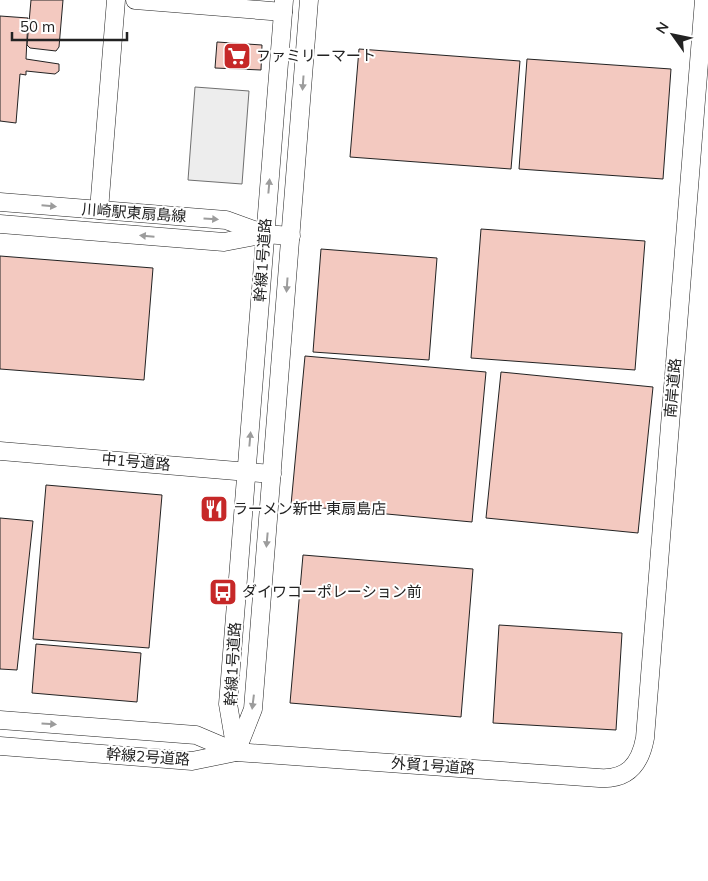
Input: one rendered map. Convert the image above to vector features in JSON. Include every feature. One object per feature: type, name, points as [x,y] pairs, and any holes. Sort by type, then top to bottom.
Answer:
[{"type":"street","points":[[99,210],[116,0]]},
{"type":"street","points":[[135,0],[283,6]]},
{"type":"street","name":"幹線1号道路","points":[[236,752],[253,709],[310,0]]},
{"type":"street","name":"南岸道路","points":[[630,772],[640,759],[646,738],[704,0]]},
{"type":"street","name":"幹線1号道路","points":[[236,752],[228,704],[283,6]]},
{"type":"street","name":"川崎駅東扇島線","points":[[0,202],[226,220],[265,234],[291,236]]},
{"type":"street","name":"川崎駅東扇島線","points":[[0,224],[224,242],[265,234]]},
{"type":"street","name":"中1号道路","points":[[0,452],[272,474]]},
{"type":"street","name":"幹線2号道路","points":[[0,720],[196,735],[236,752]]},
{"type":"street","name":"幹線2号道路","points":[[0,746],[192,761],[236,752]]},
{"type":"street","name":"外貿1号道路","points":[[236,752],[599,778],[616,778],[630,772]]},
{"type":"shaded area","points":[[195,87],[249,91],[242,184],[188,180]]},
{"type":"building","points":[[31,0],[63,0],[59,47],[56,51],[30,48],[27,45]]},
{"type":"building","points":[[0,16],[28,18],[26,59],[59,64],[59,71],[55,74],[26,71],[26,75],[20,74],[16,123],[0,121]]},
{"type":"building","points":[[217,42],[262,45],[261,70],[215,68]]},
{"type":"building","points":[[359,49],[520,61],[511,169],[350,157]]},
{"type":"building","points":[[527,59],[671,69],[663,179],[519,169]]},
{"type":"building","points":[[481,229],[645,241],[635,370],[471,358]]},
{"type":"building","points":[[321,249],[437,258],[429,360],[313,352]]},
{"type":"building","points":[[0,256],[153,268],[144,380],[0,369]]},
{"type":"building","points":[[305,356],[486,372],[472,522],[291,505]]},
{"type":"building","points":[[501,372],[653,387],[638,533],[486,518]]},
{"type":"building","points":[[46,485],[162,495],[149,648],[33,639]]},
{"type":"building","points":[[0,518],[33,521],[17,670],[0,669]]},
{"type":"building","points":[[303,555],[473,569],[461,717],[290,703]]},
{"type":"building","points":[[499,625],[622,633],[616,730],[493,723]]},
{"type":"building","points":[[36,644],[141,653],[137,702],[32,693]]},
{"type":"place","name":"ファミリーマート","points":[[237,56]]},
{"type":"place","name":"ラーメン新世 東扇島店","points":[[214,509]]},
{"type":"place","name":"ダイワコーポレーション前","points":[[223,592]]}]
